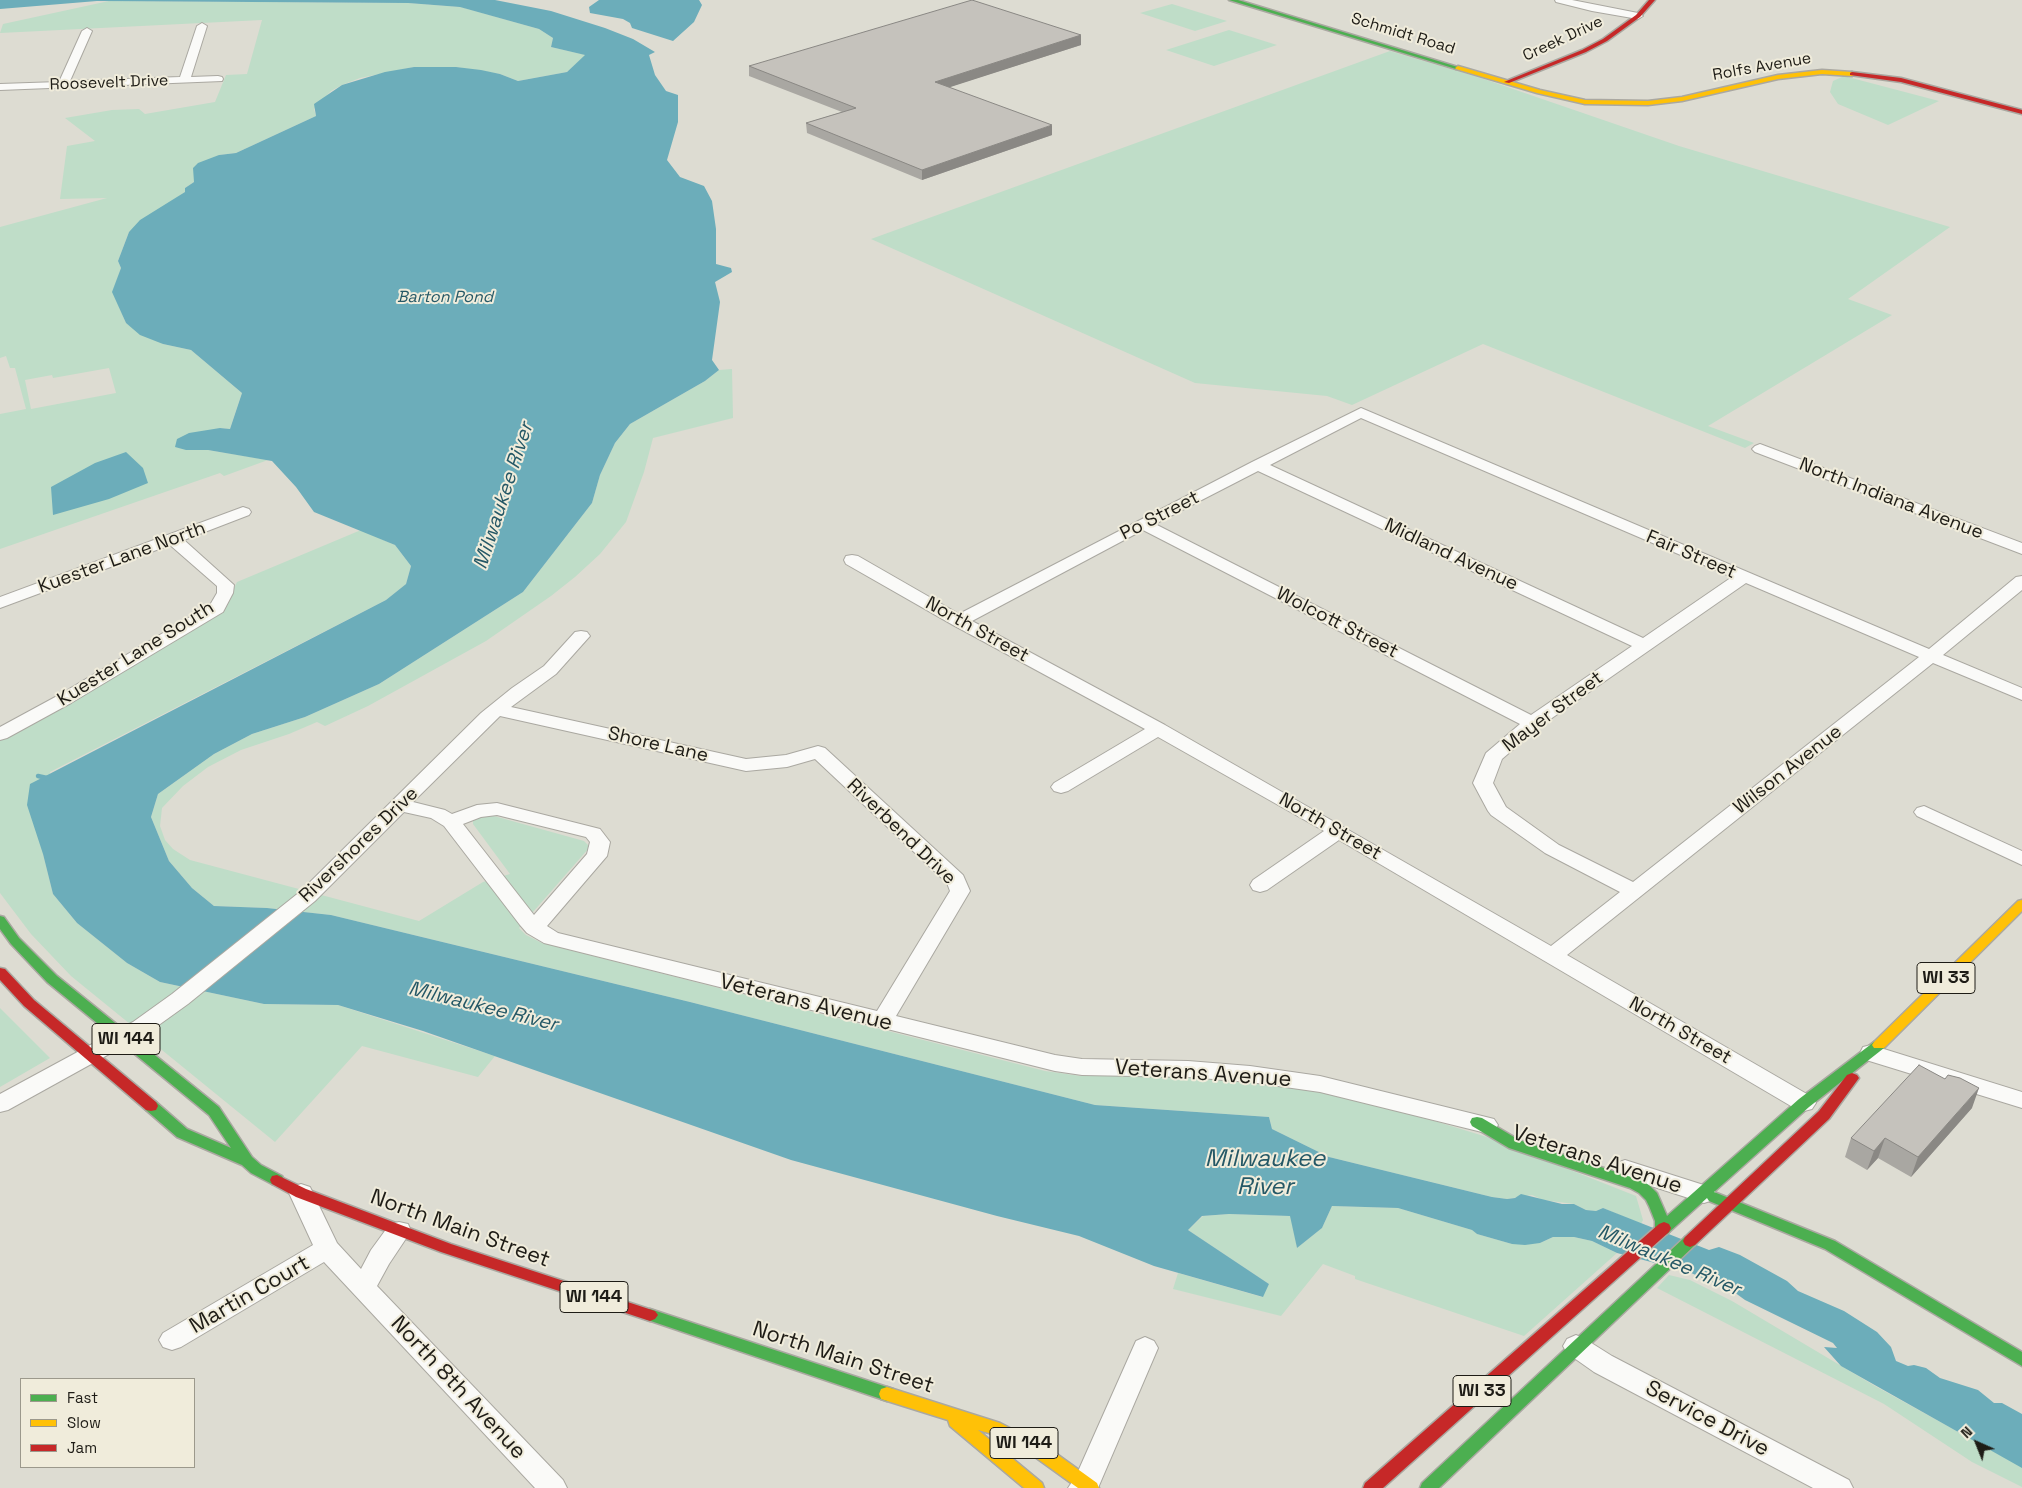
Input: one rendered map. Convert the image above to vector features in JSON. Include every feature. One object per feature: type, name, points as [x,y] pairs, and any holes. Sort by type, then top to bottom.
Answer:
[{"type":"main road","name":"Schmidt Road","points":[[1232,0],[1507,82]]},
{"type":"main road","name":"Creek Drive","points":[[1507,82],[1584,51],[1623,28],[1638,16],[1652,0]]},
{"type":"main road","name":"Rolfs Avenue","points":[[1507,82],[1556,97],[1585,102],[1648,103],[1682,99],[1799,73],[1847,73],[1901,80],[2022,112]]},
{"type":"main road","name":"WI 33","points":[[1370,1488],[1592,1293],[1665,1225],[1704,1194],[1804,1103],[1871,1052],[2022,904]]},
{"type":"main road","name":"North Main Street","points":[[0,920],[16,941],[52,979],[214,1111],[247,1161],[256,1169],[301,1193],[399,1231],[994,1428],[1033,1448],[1086,1487]]},
{"type":"main road","name":"North Main Street","points":[[0,972],[29,1003],[182,1133],[247,1161]]},
{"type":"main road","name":"WI 33","points":[[1428,1488],[1576,1346],[1824,1115],[1871,1052]]},
{"type":"main road","points":[[1477,1122],[1520,1147],[1635,1184],[1652,1197],[1665,1225]]},
{"type":"main road","name":"Veterans Avenue","points":[[1704,1194],[1830,1245],[2022,1360]]},
{"type":"main road","name":"North Main Street","points":[[950,1415],[1036,1488]]},
{"type":"street","points":[[1560,0],[1638,16]]},
{"type":"street","points":[[185,79],[202,26]]},
{"type":"street","points":[[62,84],[87,31]]},
{"type":"street","name":"Roosevelt Drive","points":[[0,88],[218,78]]},
{"type":"street","name":"Po Street","points":[[959,621],[1362,412]]},
{"type":"street","name":"Fair Street","points":[[1362,412],[2022,695]]},
{"type":"street","name":"North Indiana Avenue","points":[[1760,449],[2022,549]]},
{"type":"street","name":"Midland Avenue","points":[[1258,465],[1644,646]]},
{"type":"street","name":"Kuester Lane North","points":[[0,603],[243,512]]},
{"type":"street","name":"Wolcott Street","points":[[1143,524],[1532,723]]},
{"type":"street","name":"Kuester Lane South","points":[[0,734],[65,699],[216,608],[225,593],[226,585],[172,538]]},
{"type":"street","name":"North Street","points":[[852,560],[1338,831],[1804,1103]]},
{"type":"street","name":"Mayer Street","points":[[1635,891],[1552,849],[1498,811],[1483,783],[1493,758],[1532,723],[1743,577]]},
{"type":"street","name":"Wilson Avenue","points":[[1552,956],[1930,657],[2022,581]]},
{"type":"street","name":"Rivershores Drive","points":[[0,1104],[146,1024],[308,896],[496,710],[550,670],[581,636]]},
{"type":"street","name":"Shore Lane","points":[[496,710],[746,765],[787,761],[818,752]]},
{"type":"street","points":[[1061,787],[1158,729]]},
{"type":"street","name":"Riverbend Drive","points":[[818,752],[956,880],[960,891],[882,1022]]},
{"type":"street","name":"Veterans Avenue","points":[[400,805],[438,814],[451,822],[534,928],[551,938],[882,1022],[1055,1063],[1082,1067],[1250,1074],[1311,1082],[1477,1122],[1704,1194]]},
{"type":"street","points":[[451,822],[477,811],[497,809],[593,833],[600,842],[597,856],[534,928]]},
{"type":"street","points":[[1924,812],[2022,858]]},
{"type":"street","points":[[1260,885],[1338,831]]},
{"type":"street","points":[[1871,1052],[2022,1100]]},
{"type":"street","name":"North 8th Avenue","points":[[301,1193],[328,1249],[553,1488]]},
{"type":"street","points":[[364,1288],[380,1256],[399,1231]]},
{"type":"street","name":"Martin Court","points":[[172,1340],[328,1249]]},
{"type":"street","name":"Service Drive","points":[[1576,1346],[1603,1364],[1839,1488]]},
{"type":"street","points":[[1086,1487],[1145,1348]]},
{"type":"green space","points":[[109,1],[408,3],[461,7],[539,29],[553,38],[551,47],[586,55],[567,72],[518,81],[500,74],[456,67],[414,67],[360,78],[331,91],[314,109],[316,116],[236,153],[219,155],[194,182],[185,188],[185,192],[129,232],[118,261],[121,268],[113,292],[126,323],[163,344],[191,350],[242,393],[230,429],[220,428],[186,450],[208,450],[268,460],[224,476],[220,473],[0,549],[0,414],[26,409],[15,368],[10,368],[6,356],[0,358],[0,227],[107,198],[60,199],[67,146],[95,141],[65,118],[112,110],[139,109],[145,114],[215,102],[226,75],[247,74],[262,20],[0,33],[3,24]],"holes":[[[109,368],[116,393],[31,409],[25,380],[52,375],[53,378]]]},
{"type":"green space","points":[[1172,4],[1227,21],[1195,31],[1140,13]]},
{"type":"green space","points":[[1229,30],[1277,45],[1214,66],[1166,50]]},
{"type":"green space","points":[[1390,51],[1481,78],[1679,146],[1950,227],[1848,299],[1892,315],[1708,426],[1754,443],[1745,448],[1483,344],[1352,405],[1327,396],[1195,383],[871,239]]},
{"type":"green space","points":[[1844,76],[1939,101],[1888,125],[1838,104],[1830,92],[1833,81]]},
{"type":"green space","points":[[732,369],[733,418],[653,438],[644,472],[626,522],[600,554],[575,577],[486,641],[368,706],[325,726],[317,722],[289,734],[241,750],[208,767],[183,786],[162,808],[160,826],[165,840],[173,849],[190,860],[419,921],[483,882],[510,874],[473,824],[473,820],[476,818],[494,816],[584,841],[588,845],[589,848],[519,928],[526,935],[542,943],[1045,1071],[1081,1076],[1177,1076],[1264,1083],[1321,1092],[1382,1105],[1487,1137],[1636,1196],[1643,1220],[1641,1224],[1603,1208],[1596,1211],[1586,1210],[1574,1204],[1543,1200],[1532,1195],[1507,1199],[1492,1197],[1329,1157],[1272,1129],[1269,1117],[1095,1105],[690,1002],[331,915],[267,908],[214,906],[192,888],[169,861],[151,817],[158,794],[214,754],[252,734],[305,717],[379,684],[523,592],[592,503],[600,475],[615,443],[630,424],[705,381],[719,370]]},
{"type":"green space","points":[[361,530],[395,545],[411,566],[406,584],[386,600],[50,772],[43,854],[53,894],[77,923],[127,963],[160,982],[264,1004],[338,1005],[495,1056],[478,1077],[362,1046],[275,1142],[71,976],[31,934],[0,893],[0,737],[230,596],[237,582]]},
{"type":"green space","points":[[0,1008],[50,1058],[0,1087]]},
{"type":"green space","points":[[1332,1206],[1398,1208],[1512,1244],[1540,1243],[1553,1237],[1574,1237],[1592,1241],[1617,1253],[1524,1336],[1355,1279],[1355,1276],[1323,1264],[1281,1316],[1173,1289],[1178,1273],[1262,1297],[1269,1284],[1188,1230],[1203,1216],[1229,1214],[1291,1216],[1297,1248],[1322,1228]]},
{"type":"green space","points":[[1669,1275],[1690,1280],[1732,1301],[1875,1386],[2022,1467],[2022,1487],[1972,1462],[1884,1404],[1657,1288]]},
{"type":"water","name":"Barton Pond","points":[[0,0],[495,0],[551,11],[605,28],[633,39],[655,52],[649,55],[655,75],[666,91],[678,95],[678,122],[667,160],[680,177],[704,186],[712,201],[716,229],[716,264],[731,268],[732,272],[715,282],[720,302],[712,360],[719,370],[705,381],[630,424],[615,443],[600,475],[592,503],[523,592],[379,684],[305,717],[252,734],[214,754],[158,794],[151,817],[169,861],[192,888],[214,906],[267,908],[331,915],[690,1002],[1095,1105],[1269,1117],[1272,1129],[1329,1157],[1492,1197],[1507,1199],[1515,1198],[1521,1194],[1562,1204],[1574,1204],[1586,1210],[1596,1211],[1603,1208],[1709,1250],[1719,1247],[1740,1255],[1787,1281],[1798,1291],[1844,1311],[1877,1332],[1891,1347],[1896,1361],[1908,1366],[1914,1365],[1926,1368],[1940,1378],[1978,1390],[1994,1403],[2002,1403],[2022,1414],[2022,1468],[1841,1366],[1824,1347],[1837,1348],[1833,1343],[1745,1300],[1734,1292],[1689,1272],[1617,1253],[1592,1241],[1574,1237],[1553,1237],[1540,1243],[1512,1244],[1398,1208],[1332,1206],[1322,1228],[1297,1248],[1290,1216],[1229,1214],[1202,1216],[1188,1230],[1269,1284],[1263,1297],[1154,1266],[1079,1236],[997,1216],[791,1160],[423,1031],[338,1005],[264,1004],[160,982],[127,963],[77,923],[53,894],[43,854],[27,805],[30,784],[386,600],[406,584],[411,566],[395,545],[314,512],[296,487],[272,461],[208,450],[186,450],[175,447],[177,439],[189,433],[220,428],[230,429],[242,393],[191,350],[163,344],[140,335],[126,323],[112,292],[121,268],[118,261],[129,232],[140,220],[185,192],[185,188],[194,182],[193,168],[198,163],[219,155],[236,153],[316,116],[314,104],[342,85],[385,72],[414,67],[456,67],[481,70],[500,74],[518,81],[567,72],[585,55],[551,47],[553,38],[539,29],[460,7],[408,3],[97,1],[0,9]]},
{"type":"water","points":[[599,0],[699,0],[702,5],[694,22],[673,41],[632,28],[630,23],[623,19],[590,13],[589,7]]},
{"type":"water","points":[[126,452],[143,468],[148,483],[109,499],[53,515],[51,487],[95,463]]},
{"type":"building","points":[[972,0],[1081,35],[935,82],[1052,125],[922,170],[806,123],[856,108],[749,66]]},
{"type":"building","points":[[1919,1065],[1945,1079],[1948,1075],[1960,1078],[1979,1088],[1918,1157],[1885,1138],[1874,1151],[1851,1138]]},
{"type":"waterway","points":[[38,776],[47,778]]},
{"type":"traffic: fast","points":[[1232,0],[1458,68]]},
{"type":"traffic: fast","points":[[0,920],[15,941],[52,979],[214,1111],[247,1161],[256,1169],[277,1180]]},
{"type":"traffic: fast","points":[[1664,1228],[1804,1103],[1879,1045]]},
{"type":"traffic: fast","points":[[151,1106],[182,1133],[247,1161]]},
{"type":"traffic: fast","points":[[1477,1122],[1514,1144],[1635,1184],[1644,1189],[1652,1197],[1656,1206],[1662,1221],[1662,1230]]},
{"type":"traffic: fast","points":[[1714,1197],[1830,1245],[2022,1360]]},
{"type":"traffic: fast","points":[[1428,1488],[1690,1241]]},
{"type":"traffic: fast","points":[[650,1315],[887,1394]]},
{"type":"traffic: slow","points":[[1458,68],[1539,92],[1585,102],[1648,103],[1682,99],[1778,77],[1822,72],[1852,74]]},
{"type":"traffic: slow","points":[[1879,1045],[2022,904]]},
{"type":"traffic: slow","points":[[887,1394],[994,1428],[1041,1452],[1091,1488]]},
{"type":"traffic: slow","points":[[956,1421],[1036,1488]]},
{"type":"traffic: jam","points":[[1507,82],[1584,51],[1605,40],[1638,16],[1652,0]]},
{"type":"traffic: jam","points":[[1852,74],[1901,80],[2022,112]]},
{"type":"traffic: jam","points":[[0,972],[29,1003],[151,1106]]},
{"type":"traffic: jam","points":[[1690,1241],[1824,1115],[1852,1078]]},
{"type":"traffic: jam","points":[[277,1180],[301,1193],[446,1248],[650,1315]]},
{"type":"traffic: jam","points":[[1371,1488],[1664,1228]]},
{"type":"water label","name":"Milwaukee River","points":[[504,496]]},
{"type":"water label","name":"Milwaukee River","points":[[483,1007]]},
{"type":"water label","name":"Milwaukee River","points":[[1265,1173]]},
{"type":"water label","name":"Milwaukee River","points":[[1669,1261]]}]
